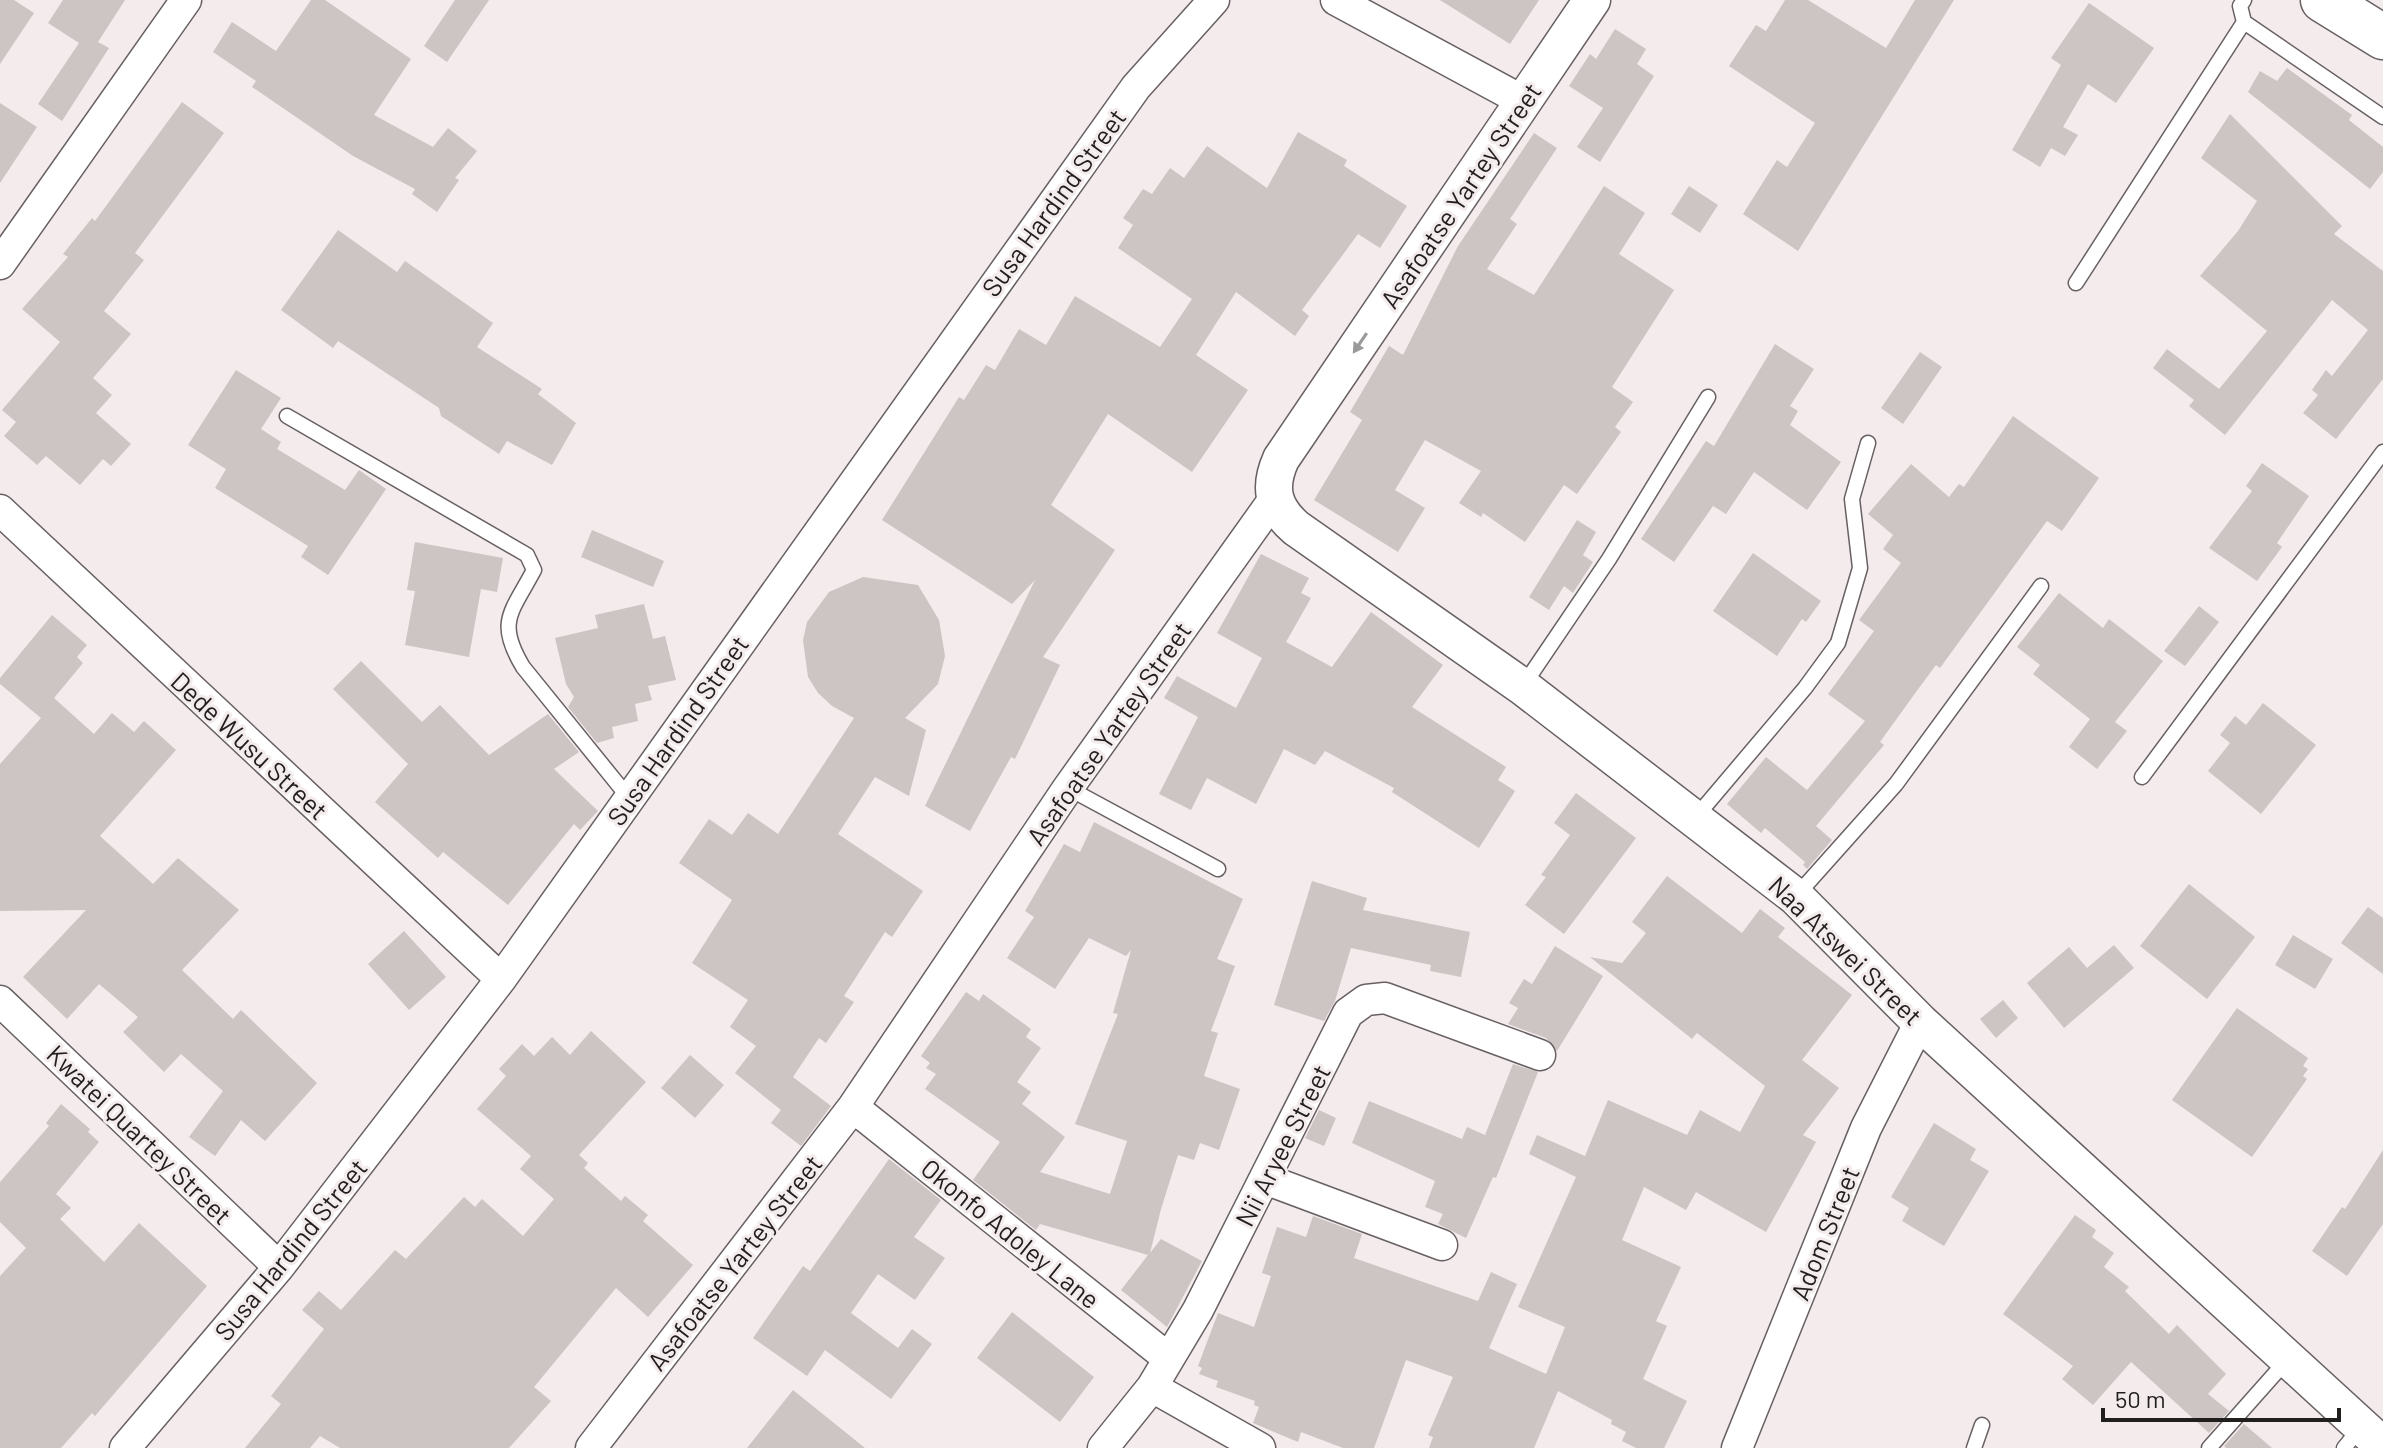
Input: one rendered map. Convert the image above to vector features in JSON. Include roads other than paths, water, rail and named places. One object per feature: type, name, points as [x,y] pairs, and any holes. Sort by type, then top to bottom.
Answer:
[{"type":"highway","points":[[2323,0],[2383,37]]},
{"type":"street","points":[[0,264],[186,0]]},
{"type":"street","name":"Susa Hardind Street","points":[[125,1448],[279,1267],[501,979],[1136,87],[1214,0]]},
{"type":"street","points":[[1336,0],[1523,101]]},
{"type":"street","name":"Asafoatse Yartey Street","points":[[591,1448],[853,1107],[1068,788],[1274,499],[1274,475],[1281,459],[1592,0]]},
{"type":"street","name":"Naa Atswei Street","points":[[1274,499],[1296,528],[1523,687],[1796,897],[1920,1022],[2288,1359],[2363,1440]]},
{"type":"street","name":"Dede Wusu Street","points":[[0,510],[501,979]]},
{"type":"street","name":"Nii Aryee Street","points":[[1103,1448],[1152,1387],[1198,1310],[1348,1013],[1366,1000],[1385,998],[1540,1055]]},
{"type":"street","name":"Kwatei Quartey Street","points":[[0,1001],[279,1267]]},
{"type":"street","name":"Adom Street","points":[[1737,1448],[1866,1128],[1920,1022]]},
{"type":"street","name":"Okonfo Adoley Lane","points":[[853,1107],[1168,1358]]},
{"type":"street","points":[[1265,1179],[1442,1245]]},
{"type":"street","points":[[1152,1387],[1260,1448]]},
{"type":"lane","points":[[2244,0],[2240,6],[2244,22],[2383,117]]},
{"type":"lane","points":[[2076,283],[2244,22]]},
{"type":"lane","points":[[1523,687],[1609,559],[1708,397]]},
{"type":"lane","points":[[287,416],[527,555],[534,570],[506,622],[509,644],[523,667],[629,798]]},
{"type":"lane","points":[[1695,818],[1805,688],[1838,643],[1860,568],[1852,499],[1868,443]]},
{"type":"lane","points":[[2142,777],[2383,452]]},
{"type":"lane","points":[[1796,897],[1896,784],[2041,586]]},
{"type":"lane","points":[[1068,788],[1218,869]]},
{"type":"lane","points":[[2209,1448],[2288,1359]]},
{"type":"lane","points":[[1974,1448],[1982,1425]]}]
